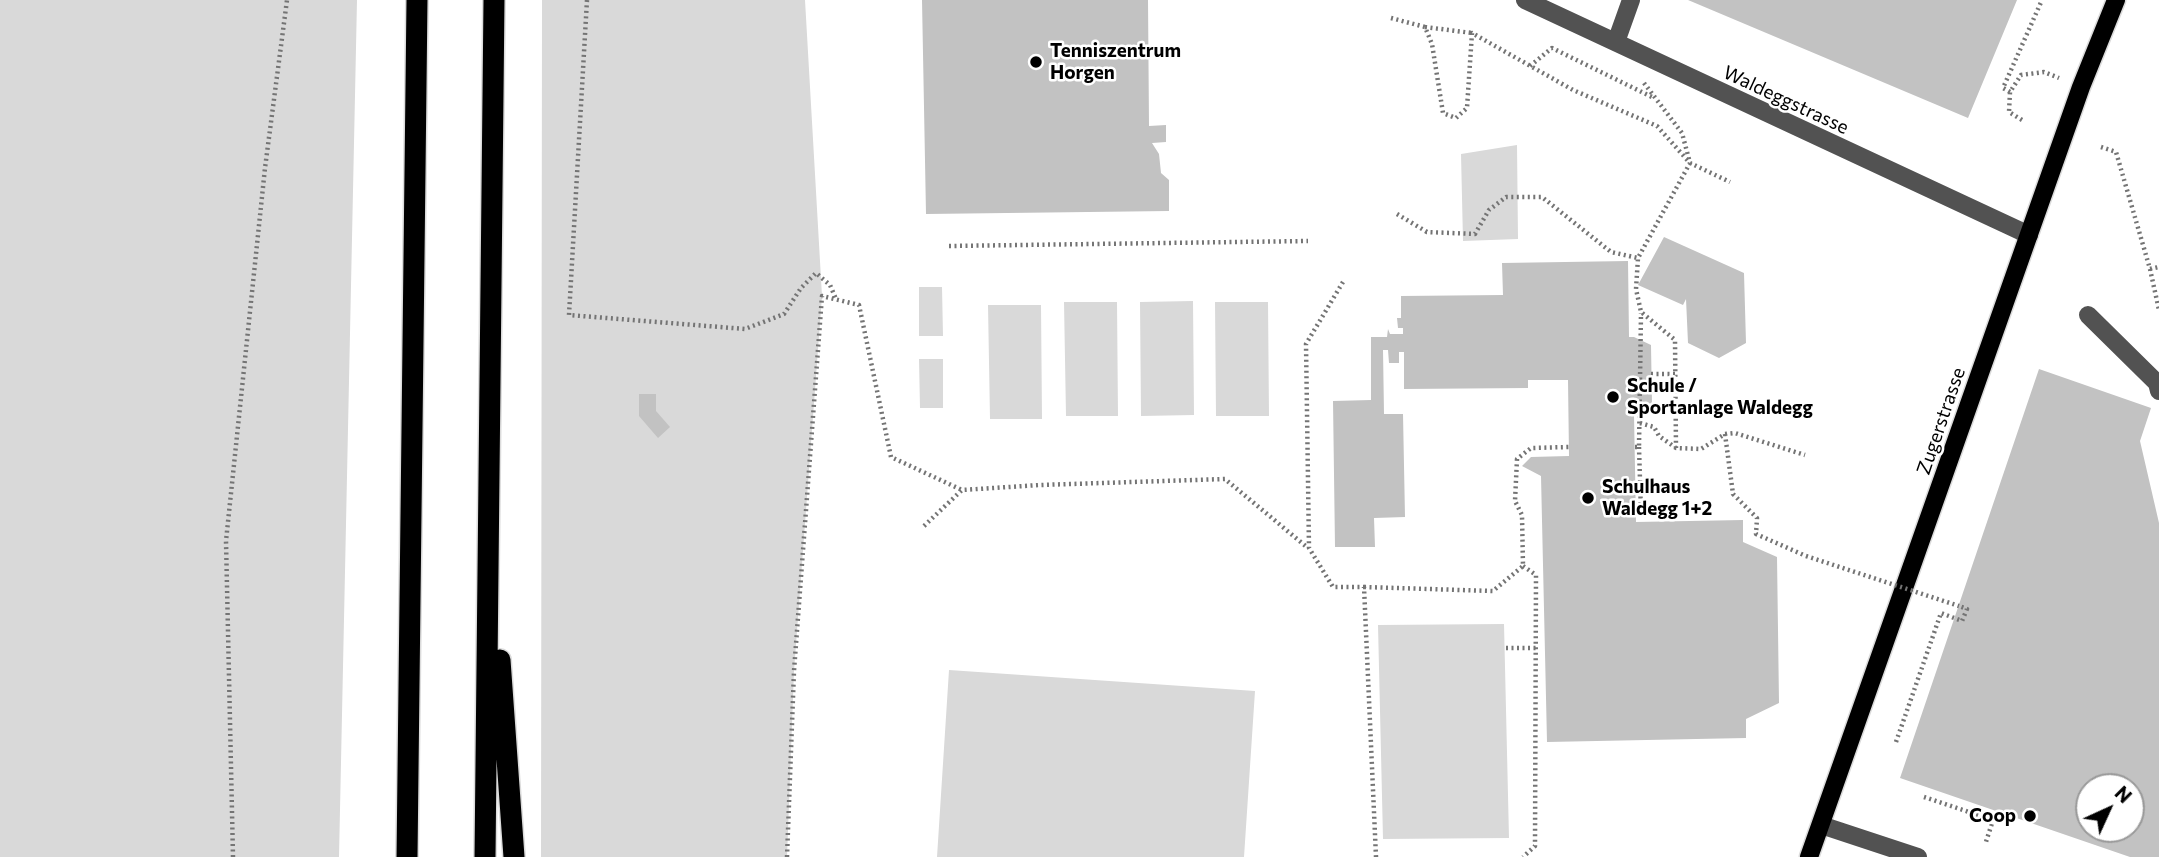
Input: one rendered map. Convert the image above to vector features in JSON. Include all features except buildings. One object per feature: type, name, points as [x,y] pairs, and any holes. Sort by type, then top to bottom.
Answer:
[{"type":"highway","points":[[407,857],[417,0]]},
{"type":"highway","points":[[485,857],[494,0]]},
{"type":"highway","points":[[489,504],[513,857]]},
{"type":"main road","name":"Zugerstrasse","points":[[1809,857],[2081,87],[2116,0]]},
{"type":"street","name":"Waldeggstrasse","points":[[1525,0],[2029,235]]},
{"type":"street","points":[[1616,42],[1631,0]]},
{"type":"street","points":[[2088,315],[2157,383],[2159,391]]},
{"type":"street","points":[[1821,825],[1918,857]]},
{"type":"path","points":[[233,857],[226,541],[264,182],[287,0]]},
{"type":"path","points":[[587,0],[569,315],[745,328],[784,314],[801,288],[816,273],[830,285],[836,299]]},
{"type":"path","points":[[2010,92],[2003,88],[2042,0]]},
{"type":"path","points":[[1391,18],[1425,27],[1472,33],[1573,90],[1657,126],[1690,163],[1730,182]]},
{"type":"path","points":[[1425,27],[1432,44],[1443,113],[1456,118],[1467,108],[1472,33]]},
{"type":"path","points":[[1531,66],[1552,48],[1654,98]]},
{"type":"path","points":[[2022,120],[2009,112],[2010,92],[2021,75],[2044,72],[2081,87]]},
{"type":"path","points":[[1641,78],[1682,133],[1690,163],[1638,258],[1636,289],[1641,312],[1640,423],[1637,447],[1642,513]]},
{"type":"path","points":[[2101,147],[2116,152],[2159,310]]},
{"type":"path","points":[[1397,214],[1427,232],[1475,234],[1489,210],[1506,197],[1542,197],[1611,252],[1638,258]]},
{"type":"path","points":[[949,246],[1308,242]]},
{"type":"path","points":[[2150,269],[2159,267]]},
{"type":"path","points":[[1308,548],[1306,344],[1343,282]]},
{"type":"path","points":[[787,857],[794,671],[822,296],[859,305],[891,457],[961,490],[1224,479],[1308,548],[1333,587],[1493,592],[1522,566],[1521,515],[1515,501],[1517,459],[1531,448],[1569,447]]},
{"type":"path","points":[[1641,312],[1675,340],[1676,448]]},
{"type":"path","points":[[1651,374],[1676,374]]},
{"type":"path","points":[[1640,423],[1654,427],[1659,436],[1676,448],[1701,449],[1724,435],[1735,433],[1805,455]]},
{"type":"path","points":[[1724,435],[1733,494],[1756,519],[1756,534],[1806,556],[1966,609],[1962,621],[1941,614],[1896,742]]},
{"type":"path","points":[[923,526],[961,490]]},
{"type":"path","points":[[1522,566],[1536,575],[1535,846],[1523,857]]},
{"type":"path","points":[[1364,587],[1376,857]]},
{"type":"path","points":[[1506,648],[1536,648]]},
{"type":"path","points":[[1924,797],[1993,820],[1985,845]]},
{"type":"shaded area","points":[[0,0],[357,0],[339,857],[0,857]]},
{"type":"shaded area","points":[[542,0],[805,0],[822,296],[794,671],[787,857],[541,857]]},
{"type":"shaded area","points":[[1517,145],[1518,239],[1463,241],[1461,154]]},
{"type":"shaded area","points":[[919,287],[942,287],[943,336],[919,336]]},
{"type":"shaded area","points":[[1193,301],[1194,415],[1141,416],[1140,302]]},
{"type":"shaded area","points":[[1064,302],[1117,302],[1118,416],[1066,416]]},
{"type":"shaded area","points":[[1215,302],[1268,302],[1269,416],[1216,416]]},
{"type":"shaded area","points":[[988,305],[1041,305],[1042,419],[990,419]]},
{"type":"shaded area","points":[[919,359],[943,359],[943,408],[920,408]]},
{"type":"shaded area","points":[[1504,624],[1509,838],[1383,839],[1378,625]]},
{"type":"shaded area","points":[[949,670],[1255,691],[1244,857],[937,857]]},
{"type":"place","name":"Tenniszentrum Horgen","points":[[1036,62]]},
{"type":"place","name":"Schule / Sportanlage Waldegg","points":[[1613,397]]},
{"type":"place","name":"Schulhaus Waldegg 1+2","points":[[1588,498]]},
{"type":"place","name":"Coop","points":[[2030,816]]}]
